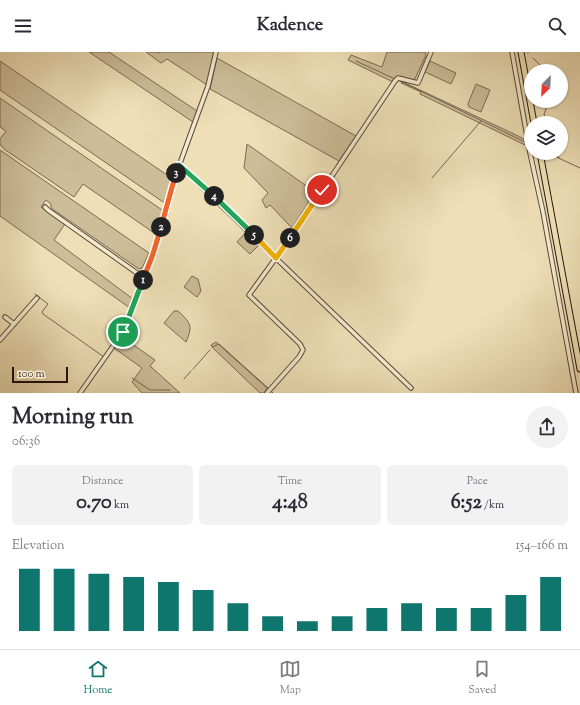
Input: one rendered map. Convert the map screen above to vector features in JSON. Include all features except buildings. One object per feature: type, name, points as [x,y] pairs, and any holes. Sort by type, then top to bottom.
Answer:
[{"type":"main road","points":[[521,52],[533,116]]},
{"type":"main road","points":[[541,160],[580,369]]},
{"type":"street","points":[[80,393],[123,332],[153,254],[179,165],[208,86],[216,52]]},
{"type":"street","points":[[267,393],[299,357],[303,350],[300,344],[248,295],[276,258],[395,81],[398,78],[418,83],[432,52]]},
{"type":"street","points":[[512,52],[576,393]]},
{"type":"street","points":[[179,165],[411,388]]},
{"type":"street","points":[[45,207],[144,278]]},
{"type":"street","points":[[0,340],[37,298]]},
{"type":"street","points":[[5,317],[14,324]]},
{"type":"shaded area","points":[[89,52],[109,52],[197,111],[193,122]]},
{"type":"shaded area","points":[[146,52],[214,52],[207,85],[167,59],[161,63]]},
{"type":"shaded area","points":[[387,52],[425,52],[426,55],[414,81],[396,77],[393,82],[348,60],[351,55],[382,67]]},
{"type":"shaded area","points":[[217,58],[356,136],[339,161],[210,89]]},
{"type":"shaded area","points":[[0,61],[173,179],[166,204],[0,90]]},
{"type":"shaded area","points":[[430,61],[456,73],[451,84],[425,72]]},
{"type":"shaded area","points":[[403,82],[524,139],[524,145],[420,94],[421,92],[401,83]]},
{"type":"shaded area","points":[[476,84],[490,90],[481,112],[469,107],[468,104]]},
{"type":"shaded area","points":[[0,98],[162,210],[164,214],[157,235],[83,184],[74,197],[4,149],[0,145],[0,139],[6,131],[0,127]]},
{"type":"shaded area","points":[[247,144],[315,192],[292,228],[270,205],[266,208],[262,200],[268,193],[244,168]]},
{"type":"shaded area","points":[[0,150],[149,253],[142,268],[139,269],[51,208],[51,204],[46,200],[41,207],[65,224],[54,240],[133,299],[130,308],[0,216]]},
{"type":"shaded area","points":[[246,232],[259,245],[250,254],[237,242]]},
{"type":"shaded area","points":[[192,276],[198,279],[201,291],[197,297],[184,287]]},
{"type":"shaded area","points":[[174,311],[178,311],[190,325],[190,332],[186,342],[164,323]]},
{"type":"shaded area","points":[[122,337],[155,360],[150,366],[180,393],[142,393],[132,382],[142,368],[114,348]]},
{"type":"shaded area","points":[[216,342],[267,388],[264,393],[260,393],[214,349],[211,345]]},
{"type":"waterway","points":[[533,58],[539,64]]},
{"type":"waterway","points":[[356,61],[395,79]]},
{"type":"waterway","points":[[398,80],[524,142]]},
{"type":"waterway","points":[[545,116],[546,108]]},
{"type":"waterway","points":[[432,178],[481,121]]},
{"type":"waterway","points":[[563,160],[580,168]]},
{"type":"waterway","points":[[35,294],[48,304],[42,312],[43,314],[104,357]]},
{"type":"waterway","points":[[212,347],[219,344],[268,388]]},
{"type":"waterway","points":[[193,369],[210,350]]},
{"type":"waterway","points":[[184,379],[191,371]]},
{"type":"waterway","points":[[132,378],[150,390],[170,390]]},
{"type":"route","points":[[123,332],[153,254],[179,165],[186,169],[276,258],[322,190]]}]
